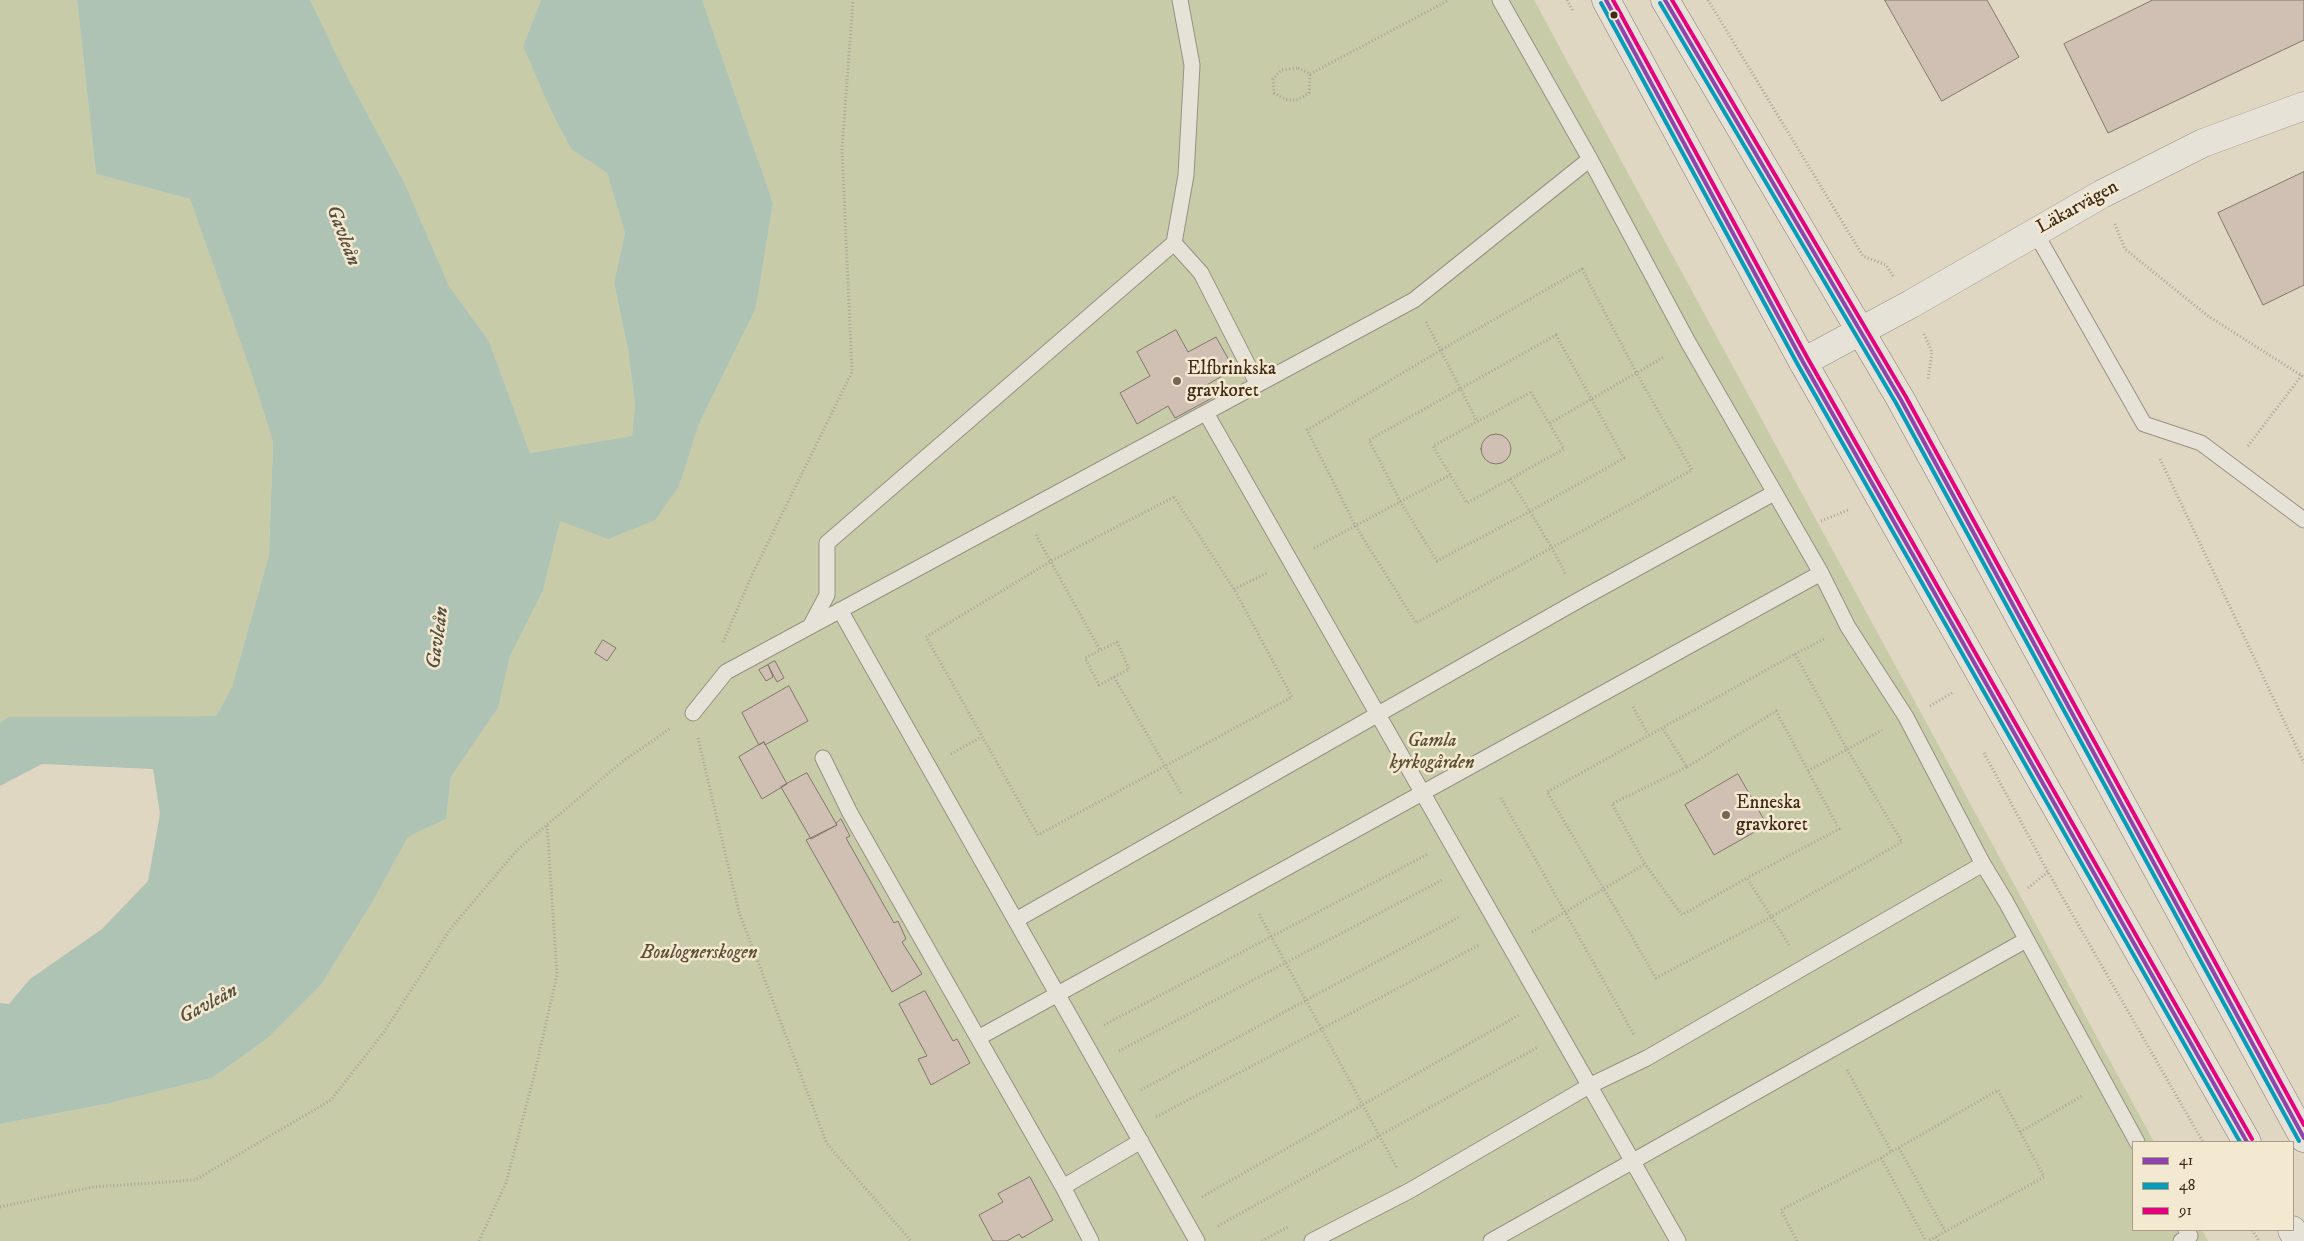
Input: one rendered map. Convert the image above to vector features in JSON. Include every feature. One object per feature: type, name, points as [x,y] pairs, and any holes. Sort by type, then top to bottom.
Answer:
[{"type":"main road","points":[[1606,0],[1803,362],[2246,1141]]},
{"type":"main road","points":[[1665,0],[1861,331],[2304,1138]]},
{"type":"main road","name":"Läkarvägen","points":[[1803,362],[2102,194],[2203,143],[2304,106]]},
{"type":"lane","points":[[811,624],[827,594],[827,543],[1174,243],[1186,175],[1192,65],[1180,0]]},
{"type":"lane","points":[[1500,0],[1590,159],[1688,342],[1821,573],[1848,627],[1906,718],[1982,864],[2136,1141]]},
{"type":"lane","points":[[693,713],[726,672],[811,624],[1023,512],[1206,413],[1257,383],[1414,300],[1590,159]]},
{"type":"lane","points":[[2035,232],[2144,424],[2201,443],[2304,520]]},
{"type":"lane","points":[[1174,243],[1201,273],[1257,383]]},
{"type":"lane","points":[[1206,413],[1678,1241]]},
{"type":"lane","points":[[1016,920],[1195,820],[1579,600],[1774,493]]},
{"type":"lane","points":[[978,1038],[1821,573]]},
{"type":"lane","points":[[840,610],[1197,1240]]},
{"type":"lane","points":[[823,758],[850,813],[1064,1188],[1091,1241]]},
{"type":"lane","points":[[1312,1241],[1409,1190],[1589,1086],[1647,1058],[1802,966],[1982,864]]},
{"type":"lane","points":[[1491,1241],[2026,940]]},
{"type":"lane","points":[[1064,1188],[1138,1135]]},
{"type":"lane","points":[[2181,1241],[2190,1236],[2187,1231]]},
{"type":"path","points":[[722,644],[752,575],[852,372],[842,149],[853,0]]},
{"type":"path","points":[[1310,74],[1449,0]]},
{"type":"path","points":[[1298,68],[1310,74],[1309,93],[1299,100],[1286,101],[1274,93],[1274,79],[1281,70],[1298,68]]},
{"type":"path","points":[[2102,194],[2125,249],[2208,316],[2303,376],[2232,466]]},
{"type":"path","points":[[1582,270],[1637,374],[1692,470],[1416,623],[1355,525],[1307,430],[1441,350],[1582,270]]},
{"type":"path","points":[[1414,300],[1477,421]]},
{"type":"path","points":[[1556,335],[1624,458],[1437,561],[1400,501],[1369,440],[1461,389],[1556,335]]},
{"type":"path","points":[[1550,423],[1637,374],[1688,342]]},
{"type":"path","points":[[1531,392],[1550,423],[1564,450],[1468,503],[1433,446],[1531,392]]},
{"type":"path","points":[[2144,424],[2304,763]]},
{"type":"path","points":[[1234,589],[1450,475]]},
{"type":"path","points":[[1510,479],[1552,548],[1579,600]]},
{"type":"path","points":[[1174,497],[1234,589],[1292,697],[1038,836],[926,637],[1051,562],[1174,497]]},
{"type":"path","points":[[1823,520],[1848,510]]},
{"type":"path","points":[[1023,512],[1100,650]]},
{"type":"path","points":[[1117,642],[1129,669],[1099,684],[1085,658],[1100,650],[1117,642]]},
{"type":"path","points":[[1795,654],[1847,749],[1902,842],[1656,978],[1547,792],[1648,734],[1663,729],[1795,654]]},
{"type":"path","points":[[1114,677],[1167,767],[1195,820]]},
{"type":"path","points":[[1940,701],[1952,693]]},
{"type":"path","points":[[1776,711],[1839,829],[1747,878],[1682,916],[1645,864],[1612,804],[1687,767],[1776,711]]},
{"type":"path","points":[[0,1207],[93,1187],[195,1180],[331,1100],[384,1032],[451,928],[517,850],[623,761],[693,713],[739,912],[827,1144],[911,1241]]},
{"type":"path","points":[[1808,771],[1906,718]]},
{"type":"path","points":[[1663,729],[1687,767]]},
{"type":"path","points":[[929,767],[981,737]]},
{"type":"path","points":[[1501,798],[1647,1058]]},
{"type":"path","points":[[479,1241],[506,1183],[534,1076],[556,975],[547,824]]},
{"type":"path","points":[[1082,1036],[1451,842]]},
{"type":"path","points":[[1138,1135],[1322,1029],[1506,939],[1566,912],[1645,864]]},
{"type":"path","points":[[1096,1062],[1465,868]]},
{"type":"path","points":[[2037,882],[2048,872]]},
{"type":"path","points":[[1747,878],[1802,966]]},
{"type":"path","points":[[1246,890],[1409,1190]]},
{"type":"path","points":[[1119,1102],[1485,903]]},
{"type":"path","points":[[1180,1210],[1542,1002]]},
{"type":"path","points":[[1197,1240],[1560,1034]]},
{"type":"path","points":[[1834,1047],[1891,1151]]},
{"type":"path","points":[[2020,1132],[2104,1083]]},
{"type":"path","points":[[1797,1241],[1781,1210],[1882,1158],[1998,1090],[2044,1178],[1927,1241],[1882,1158]]},
{"type":"path","points":[[1899,1148],[1945,1231]]},
{"type":"path","points":[[1936,1236],[1939,1241]]},
{"type":"green space","points":[[0,0],[77,0],[96,174],[190,199],[252,375],[273,442],[269,555],[232,687],[216,716],[8,717],[0,723]]},
{"type":"green space","points":[[310,0],[541,0],[523,46],[571,149],[607,173],[625,233],[614,283],[628,351],[635,404],[632,436],[530,453],[489,341],[449,286],[405,184],[347,76]]},
{"type":"green space","points":[[702,0],[1534,0],[2153,1141],[2132,1141],[2132,1231],[2203,1231],[2208,1241],[0,1241],[0,1124],[106,1104],[212,1078],[268,1038],[321,985],[373,901],[408,837],[446,819],[451,777],[498,708],[510,656],[543,591],[560,520],[679,486],[699,424],[756,308],[773,203]]},
{"type":"water","name":"Gavleån","points":[[77,0],[310,0],[347,76],[405,184],[449,286],[489,341],[530,453],[632,436],[635,404],[628,350],[614,283],[625,233],[607,173],[571,149],[550,108],[523,46],[541,0],[702,0],[773,203],[756,308],[699,424],[679,486],[655,520],[608,539],[560,521],[543,591],[510,656],[498,708],[451,777],[446,819],[408,837],[373,901],[321,985],[268,1038],[212,1078],[106,1104],[0,1124],[0,1003],[9,1004],[30,979],[102,929],[148,881],[160,814],[153,769],[42,764],[0,786],[0,723],[8,717],[216,716],[232,687],[269,555],[273,442],[252,375],[190,199],[96,174]]},
{"type":"building","points":[[1885,0],[1987,0],[2019,57],[1942,101]]},
{"type":"building","points":[[2153,0],[2304,0],[2304,40],[2108,133],[2064,44]]},
{"type":"building","points":[[2304,172],[2304,285],[2263,305],[2218,213]]},
{"type":"building","name":"Elfbrinkska gravkoret","points":[[1176,330],[1188,352],[1216,337],[1234,369],[1205,386],[1212,398],[1175,418],[1168,406],[1137,424],[1120,393],[1150,376],[1137,352]]},
{"type":"building","points":[[1496,434],[1507,438],[1511,449],[1507,460],[1496,464],[1485,460],[1481,449],[1485,438]]},
{"type":"building","points":[[603,640],[616,648],[607,661],[595,653]]},
{"type":"building","points":[[775,661],[784,678],[777,682],[768,665]]},
{"type":"building","points":[[768,665],[773,677],[766,681],[759,670]]},
{"type":"building","points":[[789,686],[808,721],[765,745],[764,742],[759,745],[742,713]]},
{"type":"building","points":[[764,742],[787,784],[762,799],[739,757]]},
{"type":"building","points":[[807,773],[837,825],[811,839],[781,787]]},
{"type":"building","name":"Enneska gravkoret","points":[[1738,774],[1767,825],[1714,855],[1685,805]]},
{"type":"building","points":[[841,819],[850,836],[846,838],[894,923],[898,921],[906,939],[902,942],[922,974],[892,992],[806,840],[837,825]]},
{"type":"building","points":[[925,991],[953,1041],[957,1039],[970,1063],[931,1085],[918,1059],[927,1056],[899,1004]]},
{"type":"building","points":[[1030,1177],[1053,1220],[1022,1238],[1019,1234],[1007,1241],[993,1241],[979,1215],[1003,1202],[998,1194]]},
{"type":"transit line","name":"41","points":[[1606,0],[1803,362],[2246,1141]]},
{"type":"transit line","name":"91","points":[[1613,0],[1808,359],[2252,1139]]},
{"type":"transit line","name":"41","points":[[1665,0],[1901,400],[2304,1138]]},
{"type":"transit line","name":"91","points":[[1672,0],[1906,397],[2304,1125]]},
{"type":"transit line","name":"48","points":[[1601,3],[1798,365],[2239,1141]]},
{"type":"transit line","name":"48","points":[[1660,3],[1896,403],[2299,1141]]},
{"type":"place","name":"Elfbrinkska gravkoret","points":[[1177,381]]},
{"type":"place","name":"Enneska gravkoret","points":[[1726,815]]},
{"type":"park label","name":"Gamla kyrkogården","points":[[1432,753]]},
{"type":"park label","name":"Boulognerskogen","points":[[699,954]]}]
